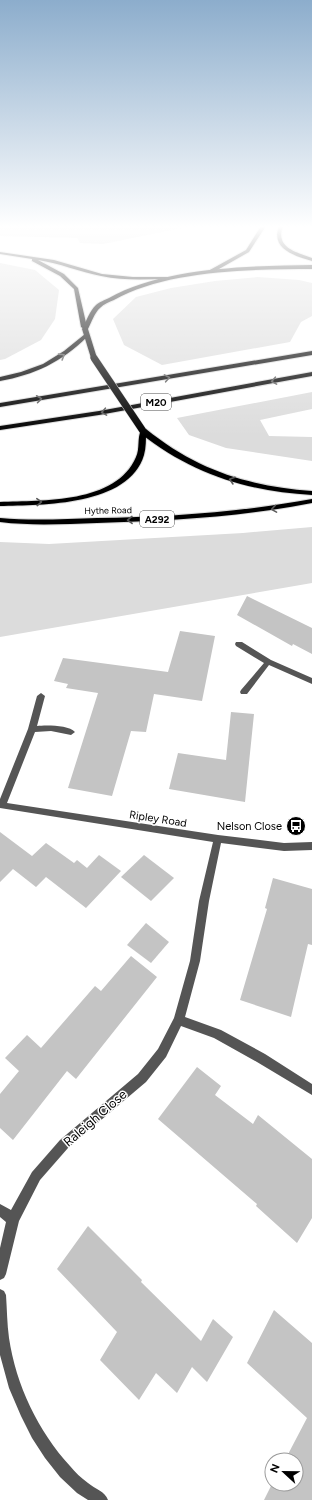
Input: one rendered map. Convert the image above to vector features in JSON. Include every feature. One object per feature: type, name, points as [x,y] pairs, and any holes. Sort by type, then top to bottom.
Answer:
[{"type":"highway","points":[[115,296],[106,301],[93,312],[84,327],[87,347],[143,431],[179,457],[209,472],[242,482],[312,493]]},
{"type":"highway","points":[[0,379],[37,369],[65,354],[85,336]]},
{"type":"highway","name":"M20","points":[[0,405],[86,392],[312,353]]},
{"type":"highway","name":"M20","points":[[0,428],[99,413],[312,374]]},
{"type":"main road","points":[[77,296],[84,327]]},
{"type":"main road","name":"Hythe Road","points":[[0,504],[59,501],[87,497],[108,490],[123,480],[135,469],[141,458],[144,445],[143,431]]},
{"type":"main road","name":"Hythe Road","points":[[0,520],[17,522],[148,519],[273,509],[312,501]]},
{"type":"street","points":[[239,644],[268,662],[312,681]]},
{"type":"street","points":[[244,692],[268,662]]},
{"type":"street","name":"Ripley Road","points":[[42,696],[32,729],[1,805],[218,840],[284,847],[312,846]]},
{"type":"street","points":[[32,729],[51,728],[71,732]]},
{"type":"street","name":"Raleigh Close","points":[[0,1274],[13,1219],[36,1176],[64,1144],[142,1078],[162,1052],[179,1020],[195,961],[204,901],[218,840]]},
{"type":"street","points":[[179,1020],[217,1034],[261,1058],[312,1090]]},
{"type":"street","points":[[0,1210],[13,1219]]},
{"type":"street","points":[[0,1295],[4,1344],[19,1396],[42,1442],[65,1474],[87,1497],[101,1500]]},
{"type":"shaded area","points":[[0,296],[58,296],[55,319],[41,340],[5,359],[0,360]]},
{"type":"shaded area","points":[[312,296],[312,316],[301,322],[290,342],[162,365],[124,345],[113,319],[136,297]]},
{"type":"shaded area","points":[[312,392],[312,409],[260,420],[269,436],[312,437],[312,461],[226,448],[189,435],[177,418]]},
{"type":"shaded area","points":[[312,527],[312,583],[0,637],[0,542],[49,544],[243,533]]},
{"type":"building","points":[[247,596],[312,628],[312,654],[293,644],[292,646],[237,615]]},
{"type":"building","points":[[180,631],[215,636],[202,701],[154,694],[146,732],[131,731],[112,796],[68,788],[98,693],[66,688],[68,684],[54,681],[63,658],[168,672]]},
{"type":"building","points":[[231,712],[254,714],[245,802],[169,789],[178,753],[226,760]]},
{"type":"building","points":[[0,832],[32,856],[46,843],[74,863],[77,860],[87,868],[99,855],[121,871],[86,908],[46,877],[36,887],[13,869],[0,882]]},
{"type":"building","points":[[144,855],[174,878],[151,901],[121,877]]},
{"type":"building","points":[[273,878],[312,889],[312,945],[308,944],[291,1017],[240,1000],[267,909],[265,908]]},
{"type":"building","points":[[146,923],[169,942],[151,963],[127,945]]},
{"type":"building","points":[[131,956],[157,977],[76,1079],[67,1071],[13,1140],[0,1128],[0,1094],[19,1071],[5,1058],[27,1035],[41,1048],[95,986],[101,991]]},
{"type":"building","points":[[197,1067],[221,1086],[215,1095],[253,1124],[258,1115],[312,1159],[312,1218],[297,1243],[256,1206],[257,1204],[158,1119]]},
{"type":"building","points":[[88,1226],[142,1280],[141,1282],[201,1341],[213,1319],[233,1337],[207,1382],[192,1367],[177,1393],[156,1373],[139,1400],[100,1360],[117,1332],[57,1269]]},
{"type":"building","points":[[274,1310],[312,1343],[312,1500],[264,1500],[268,1492],[304,1492],[304,1452],[289,1452],[307,1418],[247,1363]]},
{"type":"place","name":"Nelson Close","points":[[296,826]]}]
